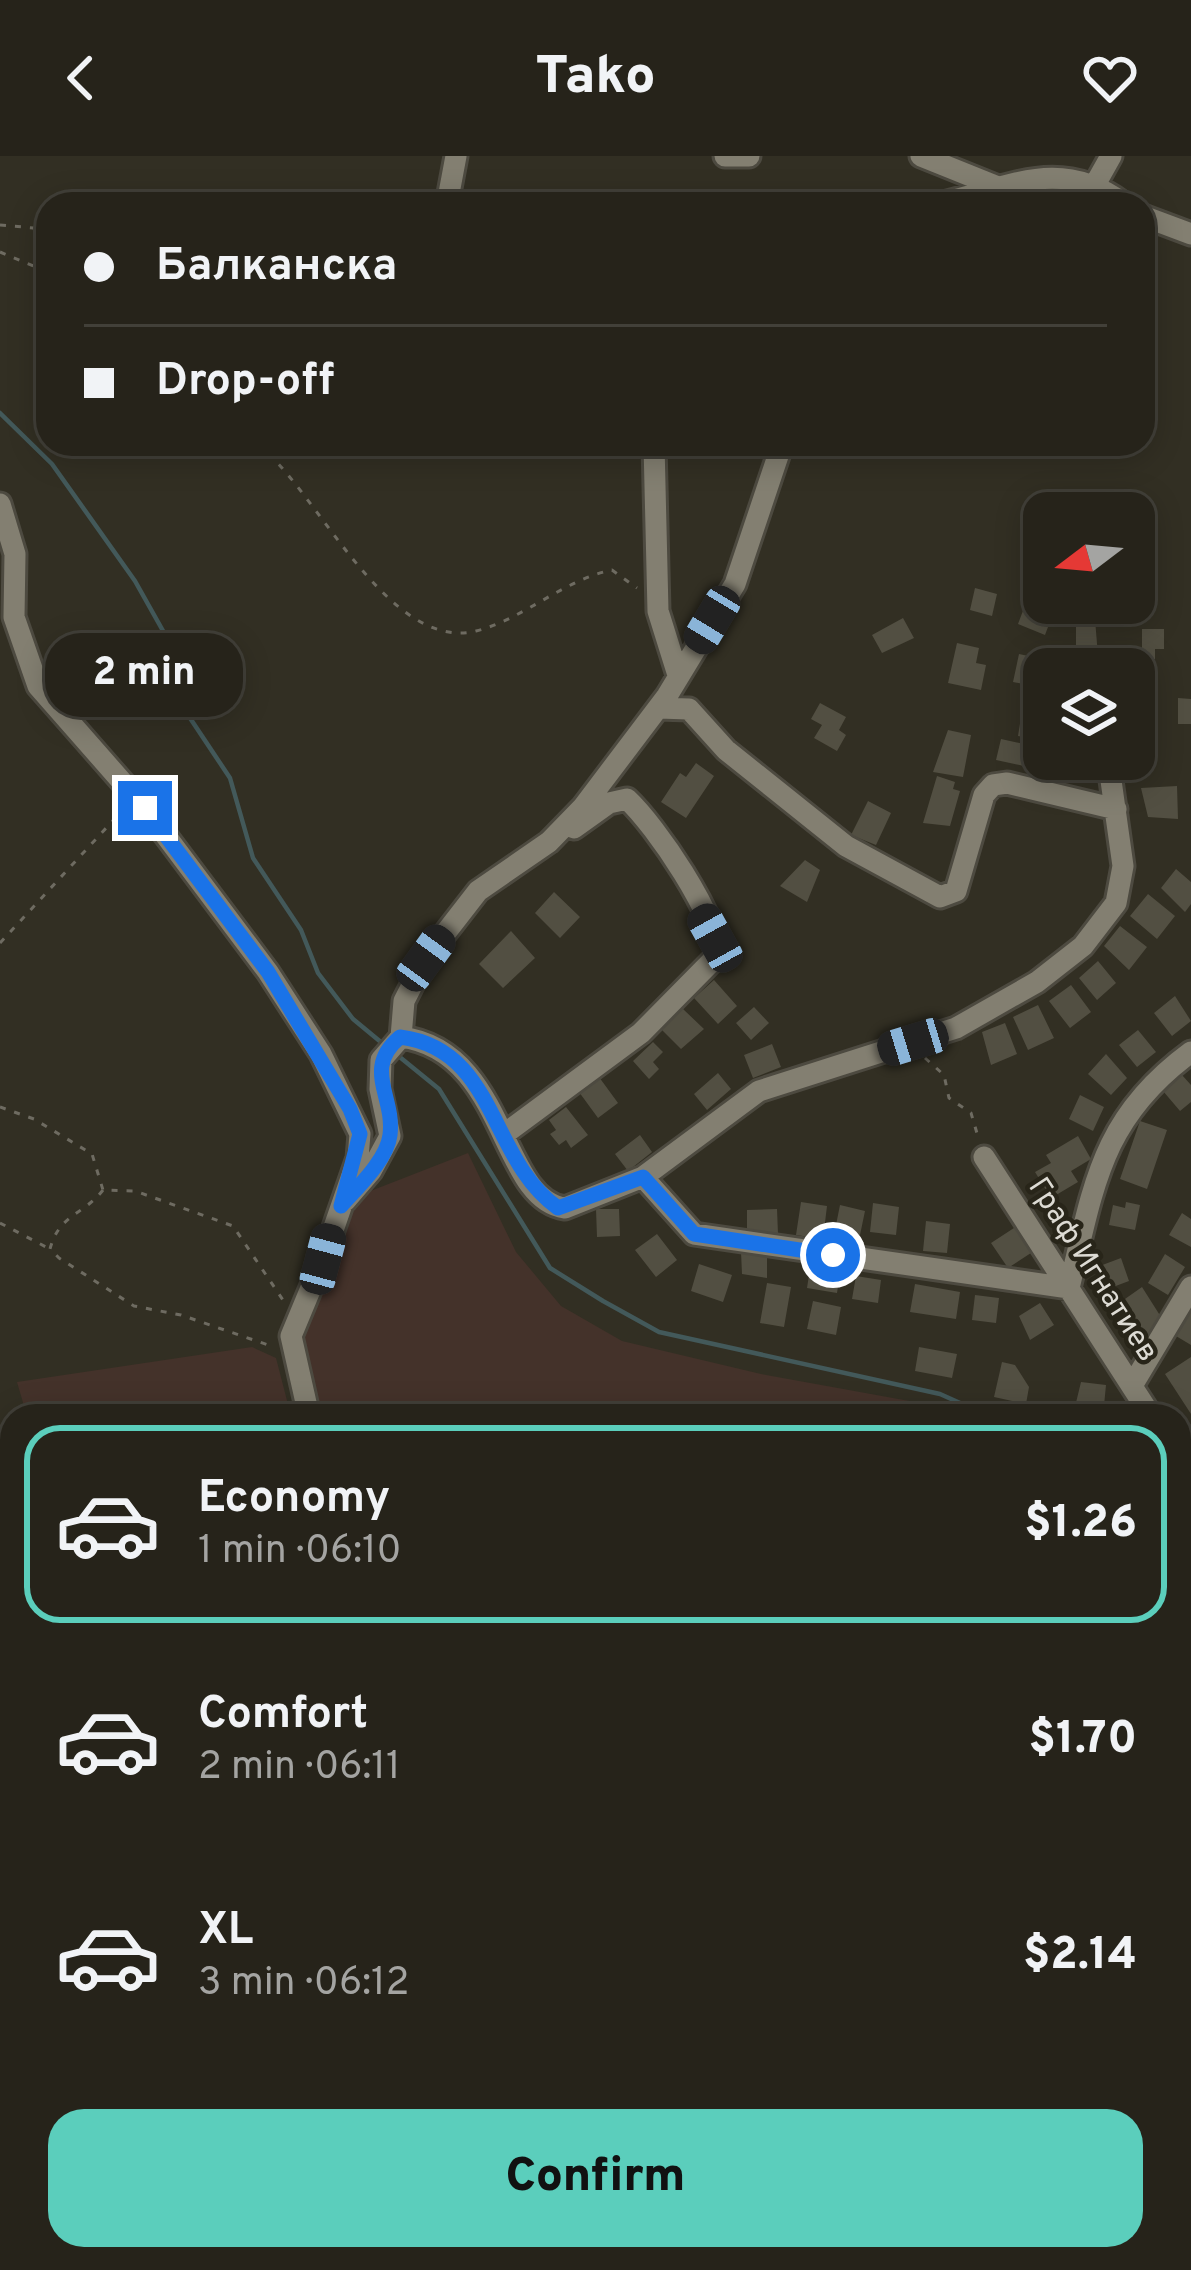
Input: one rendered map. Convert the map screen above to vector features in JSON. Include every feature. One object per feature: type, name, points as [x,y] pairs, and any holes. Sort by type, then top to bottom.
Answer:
[{"type":"street","points":[[448,192],[456,156]]},
{"type":"street","points":[[725,156],[748,156]]},
{"type":"street","points":[[921,156],[998,187]]},
{"type":"street","points":[[1097,181],[1111,156]]},
{"type":"street","points":[[981,192],[1066,173],[1097,181],[1110,192]]},
{"type":"street","points":[[1155,221],[1191,234]]},
{"type":"street","points":[[654,456],[658,611],[679,675]]},
{"type":"street","points":[[341,1206],[371,1171],[390,1136],[392,1047],[404,1000],[455,916],[488,883],[564,826],[658,708],[735,584],[778,456]]},
{"type":"street","points":[[0,503],[15,554],[14,616],[38,686],[145,808],[268,972],[350,1109],[359,1146],[341,1206],[295,1320],[290,1352],[305,1404]]},
{"type":"street","points":[[658,708],[689,709],[726,750],[847,846],[940,897],[956,891],[984,795],[993,785],[1007,783],[1116,809]]},
{"type":"street","points":[[392,1047],[429,1042],[459,1061],[534,1186],[551,1204],[565,1208],[643,1177],[759,1091],[956,1028],[1083,946],[1115,903],[1123,866],[1111,780]]},
{"type":"street","points":[[503,1135],[641,1033],[718,956],[694,891],[656,829],[626,799],[609,803],[584,824],[564,826]]},
{"type":"street","points":[[643,1177],[694,1234],[1069,1288],[1107,1150],[1124,1112],[1153,1080],[1191,1052]]},
{"type":"street","name":"Граф Игнатиев","points":[[984,1157],[1144,1404]]},
{"type":"street","points":[[1133,1384],[1191,1287]]},
{"type":"path","points":[[0,225],[34,228],[36,235]]},
{"type":"path","points":[[0,252],[36,265]]},
{"type":"path","points":[[267,456],[386,598],[448,632],[481,630],[590,574],[612,569],[658,611]]},
{"type":"path","points":[[0,943],[122,812],[145,808]]},
{"type":"path","points":[[913,1042],[944,1076],[949,1097],[970,1113],[984,1157]]},
{"type":"path","points":[[0,1107],[34,1119],[92,1154],[103,1190]]},
{"type":"path","points":[[50,1249],[62,1220],[94,1202],[103,1190]]},
{"type":"path","points":[[103,1190],[135,1191],[233,1226],[295,1320]]},
{"type":"path","points":[[0,1223],[50,1249],[134,1306],[181,1315],[290,1352]]},
{"type":"shaded area","points":[[468,1153],[516,1252],[561,1306],[622,1341],[761,1374],[926,1404],[310,1404],[296,1342],[350,1199]]},
{"type":"shaded area","points":[[252,1347],[276,1358],[288,1404],[23,1404],[17,1382]]},
{"type":"building","points":[[975,588],[997,594],[992,616],[970,610]]},
{"type":"building","points":[[1023,611],[1023,624],[1049,624],[1045,635],[1018,624]]},
{"type":"building","points":[[903,618],[914,638],[882,653],[872,635]]},
{"type":"building","points":[[1076,624],[1095,624],[1097,648],[1076,648]]},
{"type":"building","points":[[1142,629],[1164,629],[1164,649],[1142,648]]},
{"type":"building","points":[[957,643],[979,648],[976,663],[986,665],[981,690],[948,683]]},
{"type":"building","points":[[1019,654],[1023,655],[1023,684],[1013,682]]},
{"type":"building","points":[[1178,698],[1191,699],[1191,724],[1178,724]]},
{"type":"building","points":[[820,703],[846,717],[839,730],[846,735],[837,751],[814,738],[822,725],[811,719]]},
{"type":"building","points":[[948,730],[971,735],[963,777],[933,772]]},
{"type":"building","points":[[1001,739],[1023,744],[1023,766],[996,760]]},
{"type":"building","points":[[696,763],[714,776],[686,818],[661,802],[680,773],[686,777]]},
{"type":"building","points":[[937,776],[955,782],[953,789],[960,791],[950,826],[923,823]]},
{"type":"building","points":[[1177,786],[1178,819],[1148,817],[1141,788]]},
{"type":"building","points":[[868,801],[891,813],[876,845],[851,835]]},
{"type":"building","points":[[805,860],[820,870],[807,902],[780,886]]},
{"type":"building","points":[[1176,869],[1191,882],[1191,904],[1185,912],[1161,888]]},
{"type":"building","points":[[554,892],[580,917],[560,938],[535,913]]},
{"type":"building","points":[[1148,894],[1175,916],[1157,939],[1130,916]]},
{"type":"building","points":[[1120,926],[1147,947],[1129,970],[1104,946]]},
{"type":"building","points":[[511,931],[535,958],[503,988],[479,964]]},
{"type":"building","points":[[1098,961],[1116,983],[1097,1000],[1079,978]]},
{"type":"building","points":[[714,980],[737,1006],[718,1024],[694,998]]},
{"type":"building","points":[[1071,985],[1091,1012],[1070,1028],[1049,1001]]},
{"type":"building","points":[[1175,996],[1191,1021],[1172,1036],[1154,1013]]},
{"type":"building","points":[[1038,1005],[1054,1038],[1028,1050],[1013,1017]]},
{"type":"building","points":[[754,1007],[769,1023],[751,1040],[736,1023]]},
{"type":"building","points":[[683,1009],[704,1029],[681,1049],[660,1028]]},
{"type":"building","points":[[1005,1023],[1017,1054],[991,1065],[982,1032]]},
{"type":"building","points":[[1138,1030],[1156,1052],[1137,1067],[1119,1045]]},
{"type":"building","points":[[653,1042],[663,1052],[653,1062],[659,1069],[649,1079],[633,1061]]},
{"type":"building","points":[[772,1044],[781,1067],[753,1078],[744,1055]]},
{"type":"building","points":[[1106,1054],[1127,1078],[1111,1095],[1088,1074]]},
{"type":"building","points":[[718,1073],[731,1089],[707,1110],[694,1094]]},
{"type":"building","points":[[1182,1075],[1191,1085],[1191,1102],[1180,1111],[1163,1091]]},
{"type":"building","points":[[599,1077],[618,1103],[598,1118],[579,1092]]},
{"type":"building","points":[[1080,1095],[1104,1107],[1093,1131],[1069,1119]]},
{"type":"building","points":[[566,1107],[588,1135],[571,1148],[566,1140],[559,1145],[550,1134],[556,1130],[549,1120]]},
{"type":"building","points":[[1140,1121],[1167,1130],[1147,1189],[1120,1179]]},
{"type":"building","points":[[640,1135],[652,1152],[628,1171],[615,1154]]},
{"type":"building","points":[[1078,1136],[1091,1159],[1071,1171],[1078,1182],[1051,1198],[1035,1172],[1051,1163],[1046,1155]]},
{"type":"building","points":[[801,1202],[827,1206],[823,1239],[796,1235]]},
{"type":"building","points":[[1126,1202],[1140,1205],[1135,1230],[1109,1225],[1113,1205],[1125,1208]]},
{"type":"building","points":[[873,1203],[899,1207],[896,1235],[870,1232]]},
{"type":"building","points":[[840,1205],[865,1211],[860,1235],[835,1230]]},
{"type":"building","points":[[596,1209],[619,1209],[620,1236],[597,1237]]},
{"type":"building","points":[[777,1209],[778,1234],[747,1234],[747,1210]]},
{"type":"building","points":[[1182,1213],[1191,1219],[1191,1247],[1169,1235]]},
{"type":"building","points":[[926,1221],[950,1224],[947,1253],[923,1251]]},
{"type":"building","points":[[1017,1226],[1034,1251],[1008,1268],[991,1243]]},
{"type":"building","points":[[657,1234],[677,1260],[656,1277],[635,1250]]},
{"type":"building","points":[[767,1251],[767,1278],[742,1274],[741,1252]]},
{"type":"building","points":[[1165,1254],[1185,1267],[1168,1295],[1148,1283]]},
{"type":"building","points":[[1121,1258],[1129,1281],[1105,1290],[1097,1267]]},
{"type":"building","points":[[811,1262],[841,1267],[837,1293],[807,1288]]},
{"type":"building","points":[[699,1264],[732,1275],[723,1302],[691,1291]]},
{"type":"building","points":[[856,1276],[881,1280],[878,1303],[852,1299]]},
{"type":"building","points":[[767,1283],[791,1287],[784,1327],[760,1323]]},
{"type":"building","points":[[915,1284],[960,1292],[956,1319],[910,1312]]},
{"type":"building","points":[[1142,1287],[1161,1317],[1148,1335],[1136,1339],[1115,1306]]},
{"type":"building","points":[[975,1295],[999,1298],[996,1323],[972,1320]]},
{"type":"building","points":[[813,1301],[841,1307],[836,1335],[807,1329]]},
{"type":"building","points":[[1040,1303],[1054,1325],[1030,1340],[1019,1316]]},
{"type":"building","points":[[1191,1310],[1191,1345],[1176,1336]]},
{"type":"building","points":[[919,1347],[957,1354],[952,1378],[915,1371]]},
{"type":"building","points":[[1191,1357],[1191,1404],[1184,1404],[1165,1374]]},
{"type":"building","points":[[1002,1362],[1015,1365],[1029,1387],[1026,1404],[994,1397]]},
{"type":"building","points":[[1081,1382],[1106,1385],[1104,1404],[1076,1404]]},
{"type":"waterway","points":[[0,413],[36,448]]},
{"type":"waterway","points":[[44,456],[135,581],[167,638],[182,706],[230,778],[253,858],[301,930],[318,973],[353,1019],[382,1043]]},
{"type":"waterway","points":[[396,1054],[439,1089],[550,1268],[603,1301],[659,1332],[940,1394],[962,1404]]},
{"type":"route","points":[[145,808],[268,972],[350,1109],[360,1134],[358,1158],[341,1206],[371,1171],[390,1136],[379,1075],[381,1060],[400,1037],[429,1042],[459,1061],[489,1106],[517,1162],[558,1208],[643,1177],[681,1225],[694,1234],[833,1255]]}]
